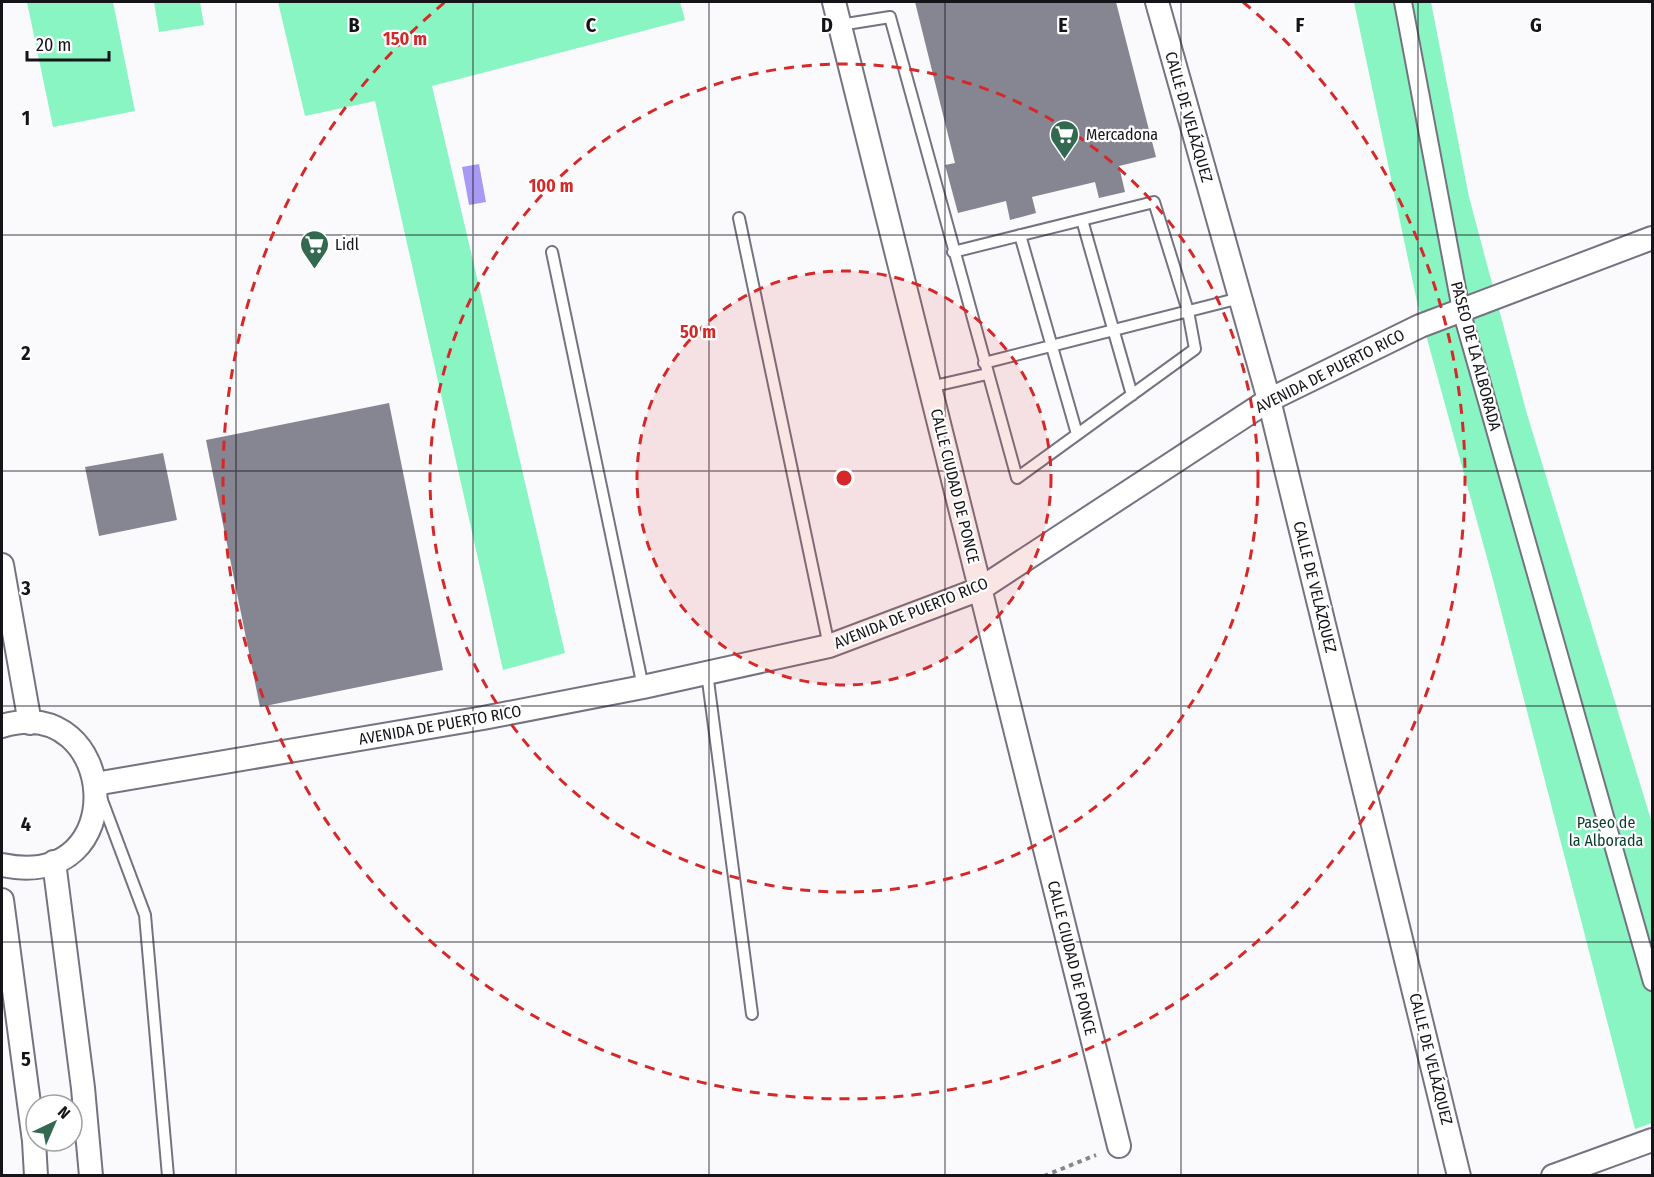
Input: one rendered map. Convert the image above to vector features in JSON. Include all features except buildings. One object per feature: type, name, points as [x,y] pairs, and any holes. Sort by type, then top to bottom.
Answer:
[{"type":"street","name":"CALLE CIUDAD DE PONCE","points":[[834,2],[1119,1146]]},
{"type":"street","name":"CALLE DE VELÁZQUEZ","points":[[1157,2],[1269,400],[1459,1176]]},
{"type":"street","name":"PASEO DE LA ALBORADA","points":[[1403,2],[1461,310],[1653,982]]},
{"type":"street","name":"AVENIDA DE PUERTO RICO","points":[[95,784],[483,718],[643,687],[830,646],[981,589],[1269,400],[1420,326],[1653,238]]},
{"type":"street","points":[[2,565],[30,723]]},
{"type":"street","points":[[2,726],[15,722],[40,723],[63,733],[81,749],[93,771],[97,796],[94,819],[83,840],[66,856],[44,866],[20,869],[2,865]]},
{"type":"street","points":[[54,862],[83,1088],[91,1176]]},
{"type":"street","points":[[2,900],[34,1141],[36,1176]]},
{"type":"street","points":[[1553,1176],[1653,1140]]},
{"type":"lane","points":[[840,25],[890,17],[953,252],[1017,478],[1196,349],[1188,311],[1154,202],[953,252]]},
{"type":"lane","points":[[740,218],[830,646]]},
{"type":"lane","points":[[1082,220],[1132,395]]},
{"type":"lane","points":[[1020,235],[1077,434]]},
{"type":"lane","points":[[552,252],[643,687]]},
{"type":"lane","points":[[930,387],[1052,345],[1240,297]]},
{"type":"lane","points":[[706,673],[752,1014]]},
{"type":"lane","points":[[95,784],[145,915],[168,1176]]},
{"type":"path","points":[[1044,1176],[1119,1146]]},
{"type":"green space","points":[[27,2],[113,2],[135,111],[53,127]]},
{"type":"green space","points":[[154,2],[200,2],[204,25],[159,32]]},
{"type":"green space","points":[[278,2],[680,2],[685,20],[432,86],[565,653],[503,670],[375,101],[305,116]]},
{"type":"green space","name":"Paseo de la Alborada","points":[[1354,2],[1431,2],[1469,197],[1527,414],[1652,823],[1652,1123],[1635,1129],[1493,580],[1417,302]]},
{"type":"shaded area","points":[[479,164],[486,202],[469,205],[462,167]]},
{"type":"place","name":"Mercadona","points":[[1065,160]]},
{"type":"place","name":"Lidl","points":[[314,270]]}]
